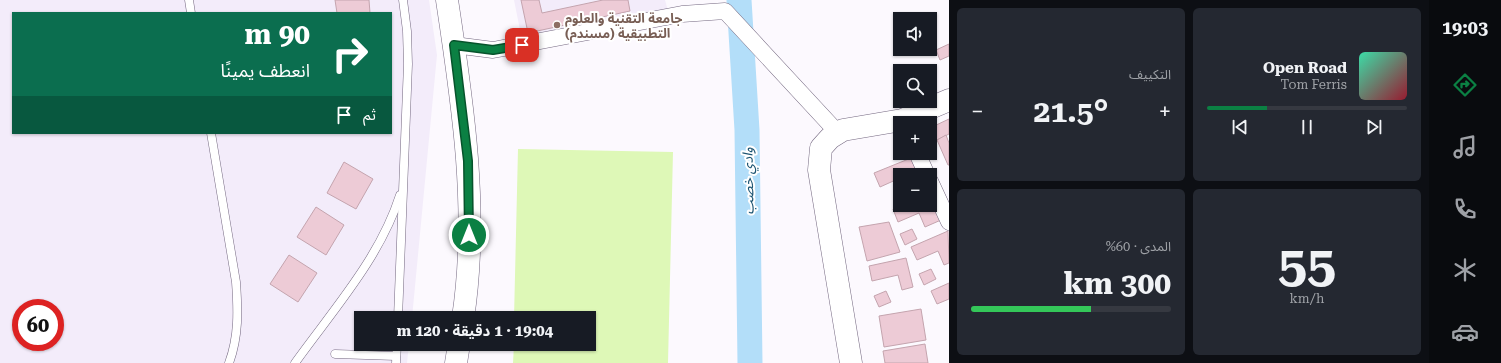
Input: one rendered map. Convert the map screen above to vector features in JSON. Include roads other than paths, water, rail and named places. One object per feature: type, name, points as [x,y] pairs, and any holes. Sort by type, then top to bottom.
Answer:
[{"type":"street","points":[[447,0],[468,161],[469,221],[467,290],[464,311]]},
{"type":"street","points":[[454,45],[493,50],[682,14],[725,10],[838,133]]},
{"type":"street","points":[[916,116],[949,100]]},
{"type":"street","points":[[851,363],[819,170],[821,148],[830,138],[843,130],[893,123]]},
{"type":"street","points":[[937,196],[949,222]]},
{"type":"street","points":[[456,363],[458,351]]},
{"type":"lane","points":[[189,0],[191,12]]},
{"type":"lane","points":[[398,311],[408,64],[407,31],[403,0]]},
{"type":"lane","points":[[211,134],[236,282],[238,306],[237,332],[229,363]]},
{"type":"lane","points":[[294,363],[371,259],[390,223],[403,185]]},
{"type":"lane","points":[[335,354],[396,359]]},
{"type":"waterway","name":"وادي خصب","points":[[739,0],[747,130],[750,363]]},
{"type":"place","name":"جامعة التقنية والعلوم التطبيقية (مسندم)","points":[[557,25]]}]
